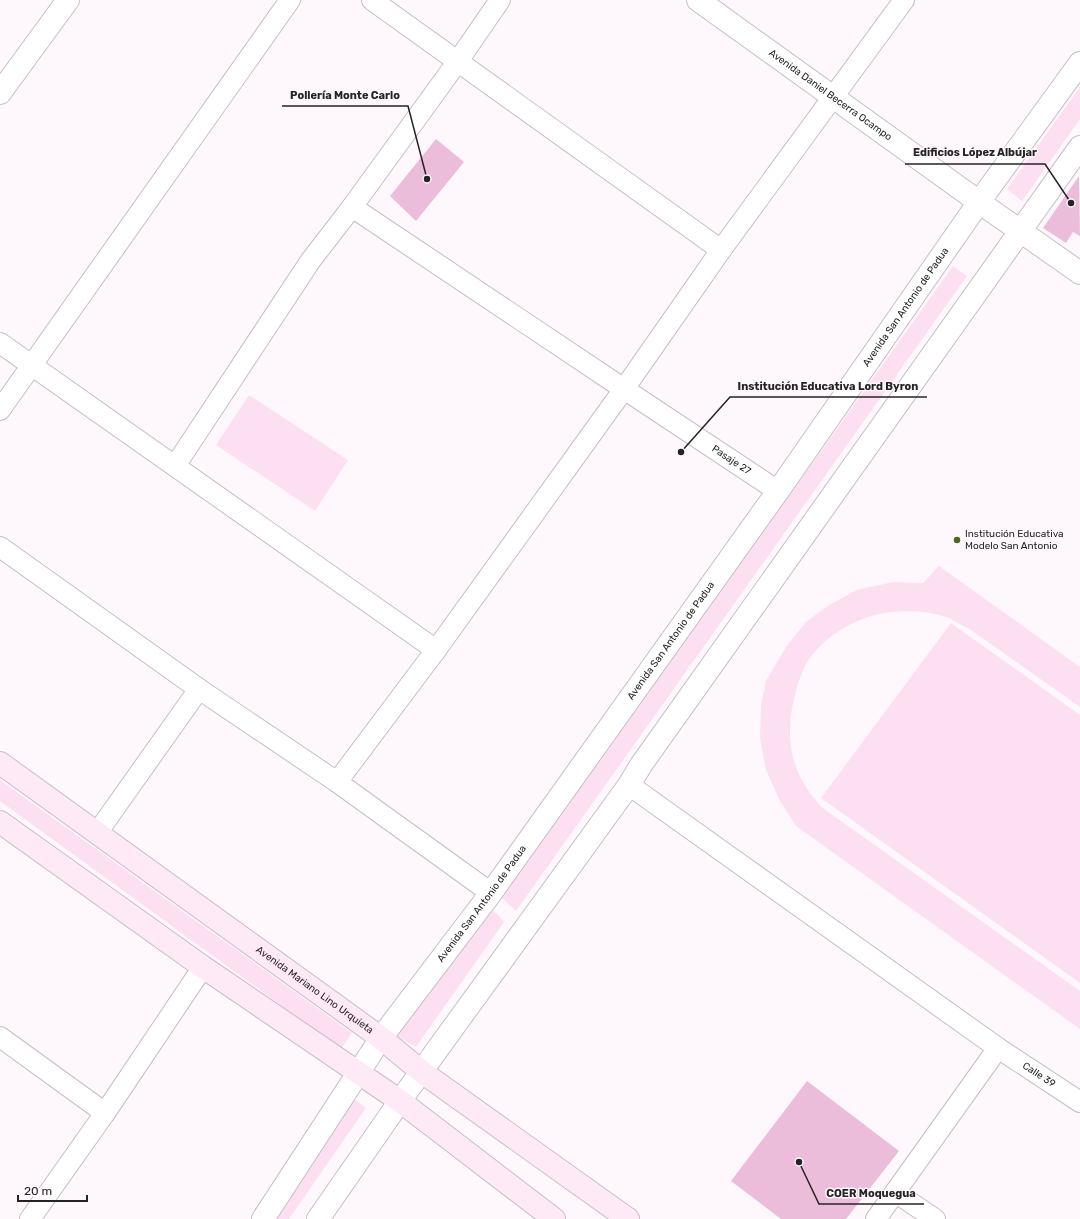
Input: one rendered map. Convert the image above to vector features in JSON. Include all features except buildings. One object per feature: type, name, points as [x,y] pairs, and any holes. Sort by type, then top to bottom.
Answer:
[{"type":"main road","name":"Avenida Mariano Lino Urquieta","points":[[0,763],[381,1038],[422,1072],[628,1219]]},
{"type":"main road","points":[[0,822],[203,967],[400,1101],[547,1217]]},
{"type":"street","points":[[0,94],[68,0]]},
{"type":"street","points":[[0,410],[290,0]]},
{"type":"street","points":[[372,0],[721,250]]},
{"type":"street","points":[[175,466],[311,260],[352,207],[458,61],[500,0]]},
{"type":"street","name":"Avenida Daniel Becerra Ocampo","points":[[698,0],[979,202],[1080,272]]},
{"type":"street","points":[[337,782],[436,650],[624,389],[721,250],[904,0]]},
{"type":"street","name":"Avenida San Antonio de Padua","points":[[263,1219],[381,1038],[491,893],[778,491],[979,202],[1080,63]]},
{"type":"street","points":[[318,1219],[400,1101],[629,785],[641,765],[1080,147]]},
{"type":"street","name":"Pasaje 27","points":[[352,207],[778,491]]},
{"type":"street","points":[[0,343],[436,650]]},
{"type":"street","points":[[0,547],[199,689],[337,782],[491,893]]},
{"type":"street","points":[[98,833],[199,689]]},
{"type":"street","name":"Calle 39","points":[[629,785],[998,1048],[1080,1102]]},
{"type":"street","points":[[30,1219],[105,1113],[203,967]]},
{"type":"street","points":[[0,1037],[105,1113]]},
{"type":"street","points":[[876,1219],[998,1048]]},
{"type":"street","points":[[895,1192],[935,1219]]},
{"type":"shaded area","points":[[1080,87],[1080,119],[1022,201],[1007,189]]},
{"type":"shaded area","points":[[953,266],[967,276],[516,911],[502,898]]},
{"type":"shaded area","points":[[249,395],[348,460],[315,511],[216,445]]},
{"type":"shaded area","points":[[939,566],[1080,667],[1080,707],[968,628],[949,618],[931,613],[912,611],[875,615],[858,621],[841,630],[826,641],[813,654],[807,663],[798,685],[791,712],[790,736],[794,761],[805,785],[820,806],[1080,991],[1080,1029],[796,826],[780,801],[766,770],[760,738],[761,705],[766,681],[786,647],[806,622],[829,605],[857,590],[893,582],[923,583]]},
{"type":"shaded area","points":[[951,623],[1080,715],[1080,983],[821,798]]},
{"type":"shaded area","points":[[0,780],[352,1033],[341,1049],[0,801]]},
{"type":"shaded area","points":[[493,910],[504,922],[416,1047],[396,1036]]},
{"type":"shaded area","points":[[354,1099],[366,1108],[289,1219],[272,1219]]},
{"type":"place","name":"Pollería Monte Carlo","points":[[427,179]]},
{"type":"place","name":"Edificios López Albújar","points":[[1071,203]]},
{"type":"place","name":"Institución Educativa Lord Byron","points":[[681,452]]},
{"type":"place","name":"Institución Educativa Modelo San Antonio","points":[[957,540]]},
{"type":"place","name":"COER Moquegua","points":[[799,1162]]}]
